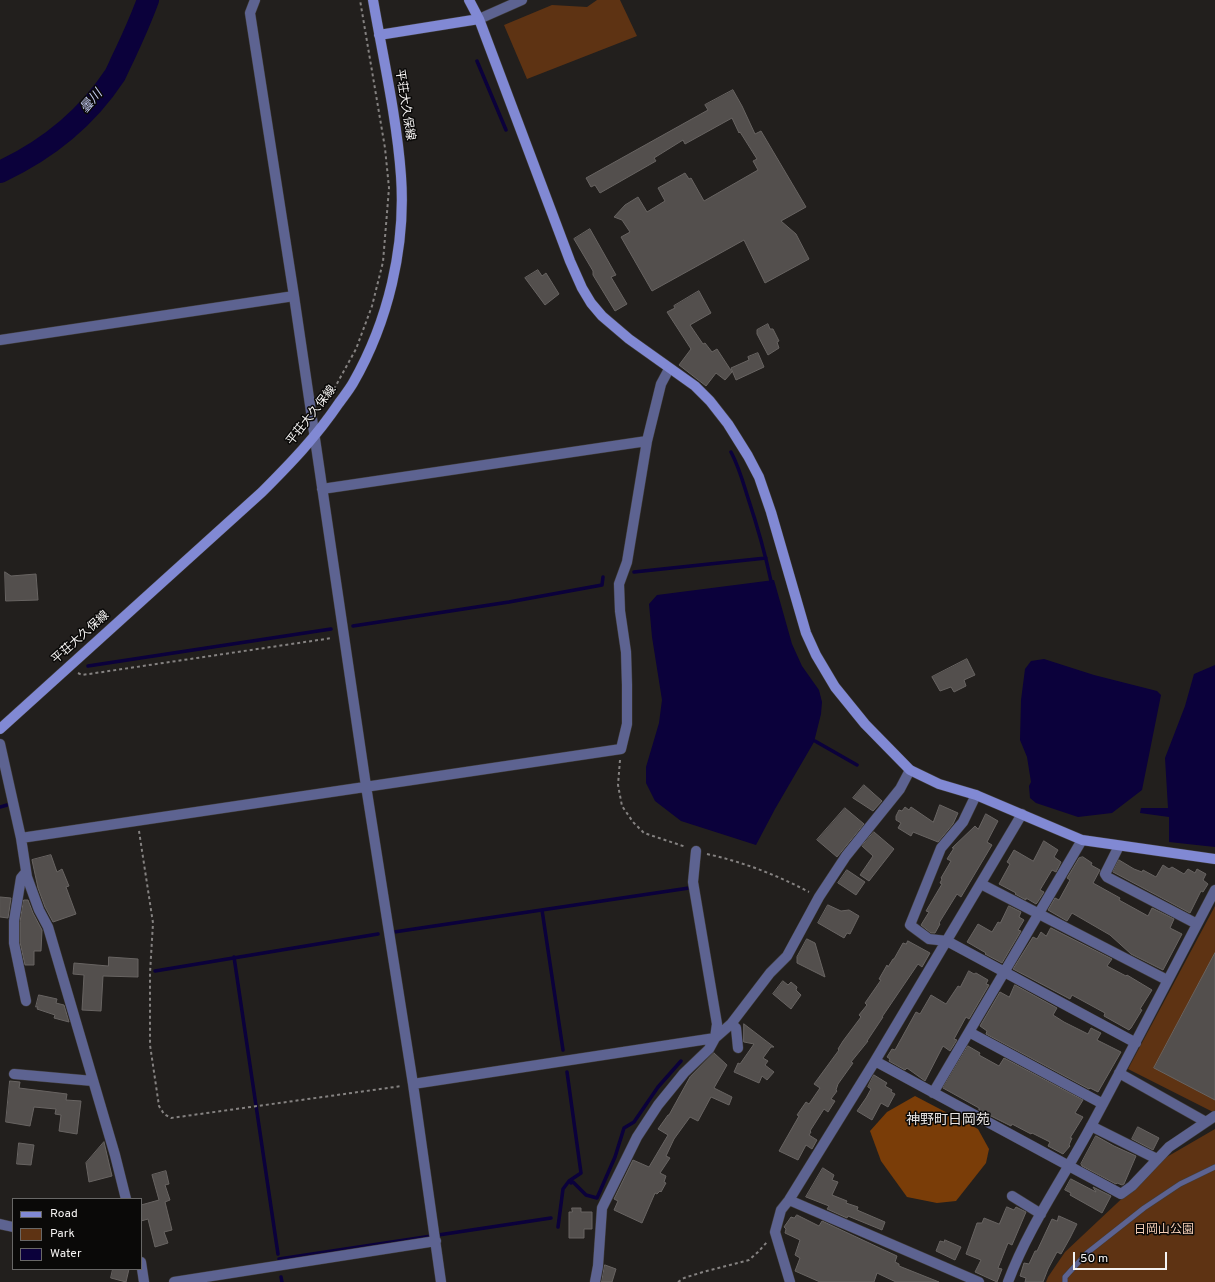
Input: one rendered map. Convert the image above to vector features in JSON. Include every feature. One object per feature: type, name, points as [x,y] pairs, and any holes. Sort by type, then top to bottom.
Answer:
[{"type":"street","points":[[255,0],[250,13],[294,296],[366,786],[413,1084],[441,1282]]},
{"type":"street","name":"平荘大久保線","points":[[0,729],[262,492],[314,437],[353,383],[373,342],[391,287],[397,258],[401,214],[401,177],[397,138],[373,0]]},
{"type":"street","points":[[469,0],[479,19],[570,261],[582,288],[591,303],[602,316],[669,369],[694,386],[710,402],[728,424],[759,477],[771,512],[806,633],[816,655],[835,687],[865,724],[910,770],[939,784],[976,796],[1022,814],[1082,840],[1215,859]]},
{"type":"street","points":[[380,35],[479,19],[522,0]]},
{"type":"street","points":[[0,340],[294,296]]},
{"type":"street","points":[[21,838],[621,749],[627,724],[627,685],[626,652],[620,611],[619,584],[627,562],[647,442],[661,384],[669,369]]},
{"type":"street","points":[[322,489],[647,442]]},
{"type":"street","points":[[0,744],[21,838],[26,872],[39,910],[48,927],[115,1155],[126,1198]]},
{"type":"street","points":[[595,1282],[598,1266],[602,1208],[637,1137],[658,1105],[684,1073],[709,1049],[715,1038],[731,1024],[770,973],[787,956],[819,897],[846,856],[900,789],[910,770]]},
{"type":"street","points":[[976,796],[963,822],[941,848],[910,925],[930,939],[946,941],[1136,1043]]},
{"type":"street","points":[[792,1281],[775,1232],[781,1210],[789,1200],[875,1062],[1022,814]]},
{"type":"street","points":[[933,1093],[1082,840]]},
{"type":"street","points":[[1119,846],[1105,874],[1107,877],[1197,924]]},
{"type":"street","points":[[696,851],[693,882],[717,1024],[715,1038]]},
{"type":"street","points":[[26,872],[21,878],[14,921],[14,944],[26,1001]]},
{"type":"street","points":[[981,884],[1167,980]]},
{"type":"street","points":[[1008,1282],[1016,1261],[1041,1214],[1070,1166],[1136,1043],[1167,980],[1215,890]]},
{"type":"street","points":[[731,1024],[736,1028],[738,1048]]},
{"type":"street","points":[[969,1032],[1103,1104]]},
{"type":"street","points":[[413,1084],[715,1038]]},
{"type":"street","points":[[875,1062],[1121,1194],[1132,1186],[1169,1147],[1215,1116]]},
{"type":"street","points":[[1119,1073],[1206,1122]]},
{"type":"street","points":[[14,1074],[93,1081]]},
{"type":"street","points":[[1091,1126],[1156,1159]]},
{"type":"street","points":[[1012,1196],[1041,1214]]},
{"type":"street","points":[[789,1200],[979,1282]]},
{"type":"street","points":[[0,1224],[12,1227]]},
{"type":"street","points":[[174,1282],[436,1241]]},
{"type":"street","points":[[142,1269],[144,1282]]},
{"type":"lane","points":[[1065,1282],[1066,1277],[1087,1253],[1144,1208],[1180,1184],[1215,1167]]},
{"type":"path","points":[[331,393],[356,349],[372,306],[383,262],[388,196],[385,148],[360,0]]},
{"type":"path","points":[[69,666],[82,675],[344,636]]},
{"type":"path","points":[[138,820],[153,923],[150,973],[150,1045],[159,1106],[164,1114],[171,1118],[413,1084]]},
{"type":"path","points":[[678,1282],[684,1278],[703,1272],[749,1260],[775,1232]]},
{"type":"green space","points":[[597,0],[620,0],[637,36],[527,79],[504,25],[552,5],[587,7]]},
{"type":"green space","points":[[1215,906],[1215,1113],[1128,1069]]},
{"type":"green space","name":"日岡山公園","points":[[1215,1129],[1215,1282],[1046,1282],[1065,1252],[1165,1158]]},
{"type":"shaded area","points":[[915,1096],[978,1129],[989,1149],[986,1163],[956,1201],[937,1203],[907,1197],[881,1161],[870,1131],[887,1112]]},
{"type":"water","points":[[774,580],[792,644],[802,666],[819,690],[822,702],[821,714],[814,742],[756,845],[681,821],[655,801],[646,783],[646,767],[659,723],[662,700],[652,637],[649,604],[657,595]]},
{"type":"water","points":[[1044,659],[1094,675],[1157,691],[1161,695],[1142,790],[1112,813],[1078,817],[1036,803],[1030,798],[1029,786],[1031,782],[1027,757],[1020,740],[1021,700],[1025,669],[1031,661]]},
{"type":"water","points":[[1215,665],[1215,847],[1169,842],[1169,817],[1140,813],[1141,808],[1168,808],[1165,758],[1185,706],[1194,674]]},
{"type":"building","points":[[733,90],[755,134],[761,131],[806,207],[781,221],[796,234],[809,259],[765,283],[744,240],[652,291],[621,237],[630,232],[622,220],[614,217],[625,205],[638,197],[647,212],[665,201],[658,188],[685,173],[689,179],[691,178],[704,201],[758,170],[753,161],[757,159],[740,132],[739,133],[732,118],[685,144],[683,140],[654,158],[656,161],[600,193],[595,185],[591,187],[586,178],[708,110],[705,105]]},
{"type":"building","points":[[590,229],[616,275],[611,277],[627,304],[615,311],[593,275],[593,271],[574,239]]},
{"type":"building","points":[[538,270],[542,276],[546,273],[559,294],[545,305],[525,278]]},
{"type":"building","points":[[699,291],[711,313],[690,325],[703,344],[705,343],[712,352],[717,349],[732,372],[725,380],[716,373],[706,386],[679,365],[691,349],[667,312]]},
{"type":"building","points":[[768,324],[770,329],[773,329],[779,341],[777,342],[779,348],[768,355],[757,334],[757,330]]},
{"type":"building","points":[[758,353],[764,367],[736,380],[731,368],[749,360],[748,357]]},
{"type":"building","points":[[5,572],[11,576],[36,574],[38,600],[6,601]]},
{"type":"building","points":[[967,659],[975,675],[964,680],[966,686],[954,692],[951,687],[940,691],[932,677]]},
{"type":"building","points":[[864,785],[882,801],[873,811],[853,798]]},
{"type":"building","points":[[940,805],[958,813],[953,824],[938,842],[913,832],[911,836],[898,828],[901,823],[896,820],[899,810],[902,811],[905,807],[909,810],[911,807],[933,822]]},
{"type":"building","points":[[845,808],[864,824],[837,857],[817,840]]},
{"type":"building","points":[[986,814],[998,821],[987,842],[992,845],[961,897],[957,894],[939,923],[940,924],[935,933],[931,933],[921,925],[929,912],[926,911],[942,884],[940,883],[941,878],[951,861],[947,859],[954,848],[952,848],[975,826],[978,829]]},
{"type":"building","points":[[874,832],[894,849],[869,881],[860,875],[873,856],[862,846]]},
{"type":"building","points":[[1044,841],[1058,850],[1054,857],[1061,862],[1056,872],[1052,870],[1040,890],[1044,892],[1036,904],[1026,898],[1026,900],[999,884],[1010,864],[1007,862],[1014,850],[1033,861]]},
{"type":"building","points":[[51,855],[57,872],[62,869],[69,886],[66,887],[76,914],[53,922],[45,907],[38,888],[32,860]]},
{"type":"building","points":[[1083,857],[1092,863],[1091,865],[1100,870],[1093,883],[1120,898],[1119,900],[1148,916],[1152,908],[1174,919],[1170,928],[1182,934],[1163,970],[1131,954],[1110,935],[1072,913],[1067,921],[1048,910],[1055,898],[1059,900],[1070,880],[1067,878],[1079,858]]},
{"type":"building","points":[[1119,860],[1134,869],[1142,872],[1143,870],[1156,877],[1163,865],[1169,869],[1172,867],[1184,874],[1188,869],[1195,873],[1197,869],[1206,874],[1203,880],[1208,884],[1203,892],[1201,891],[1190,913],[1113,872]]},
{"type":"building","points":[[847,870],[865,882],[856,895],[838,883]]},
{"type":"building","points":[[0,897],[11,898],[8,918],[0,917]]},
{"type":"building","points":[[24,900],[28,900],[42,930],[41,951],[34,951],[34,965],[25,965],[20,942],[20,922]]},
{"type":"building","points":[[828,905],[841,911],[849,910],[859,916],[850,934],[847,933],[844,938],[818,923]]},
{"type":"building","points":[[1009,906],[1021,912],[1019,917],[1024,920],[1018,930],[1021,931],[1002,963],[967,942],[978,924],[992,932],[998,922],[1000,923]]},
{"type":"building","points":[[1051,928],[1112,959],[1107,966],[1126,976],[1127,975],[1152,990],[1140,1009],[1142,1010],[1129,1030],[1104,1016],[1105,1013],[1072,995],[1070,999],[1013,969],[1033,937],[1037,939],[1041,932],[1046,936]]},
{"type":"building","points":[[807,939],[815,943],[825,977],[797,963],[797,957]]},
{"type":"building","points":[[908,941],[930,953],[922,967],[918,964],[882,1017],[868,1041],[851,1062],[853,1063],[838,1084],[837,1091],[831,1099],[835,1101],[828,1112],[824,1109],[810,1131],[811,1132],[809,1135],[817,1140],[812,1149],[806,1145],[798,1160],[779,1151],[799,1116],[797,1115],[806,1102],[809,1104],[820,1088],[814,1084],[861,1017],[859,1015],[867,1005],[865,1003],[881,980],[879,979],[887,965],[888,967],[903,943],[906,944]]},
{"type":"building","points":[[1215,953],[1215,1100],[1154,1068]]},
{"type":"building","points":[[109,957],[138,959],[138,977],[103,976],[101,1011],[82,1010],[84,975],[73,974],[74,963],[108,966]]},
{"type":"building","points":[[969,971],[988,980],[986,984],[989,985],[969,1019],[966,1017],[954,1039],[957,1040],[950,1051],[943,1046],[925,1081],[907,1068],[905,1070],[889,1061],[890,1059],[887,1057],[892,1049],[895,1050],[916,1012],[920,1014],[931,995],[946,1004],[958,986],[960,987]]},
{"type":"building","points":[[783,981],[788,985],[791,982],[797,987],[796,990],[801,995],[791,1009],[773,994]]},
{"type":"building","points":[[1015,985],[1057,1008],[1053,1015],[1064,1022],[1088,1034],[1091,1028],[1101,1033],[1097,1040],[1121,1052],[1098,1092],[1090,1088],[1089,1089],[986,1034],[987,1031],[980,1026],[1000,992],[1009,997]]},
{"type":"building","points":[[39,995],[57,999],[56,1003],[64,1005],[69,1022],[54,1018],[55,1015],[37,1009],[38,1007],[36,1007]]},
{"type":"building","points":[[744,1024],[774,1047],[771,1047],[763,1058],[768,1061],[765,1065],[774,1072],[767,1080],[762,1076],[759,1083],[734,1072],[738,1063],[740,1064],[754,1044],[744,1042]]},
{"type":"building","points":[[968,1046],[980,1053],[979,1055],[999,1066],[1004,1058],[1083,1100],[1075,1113],[1083,1117],[1070,1138],[1072,1138],[1069,1145],[1070,1146],[1063,1154],[1048,1146],[1050,1142],[1012,1124],[1011,1126],[979,1110],[979,1108],[943,1088]]},
{"type":"building","points":[[714,1053],[727,1065],[714,1088],[732,1097],[729,1105],[711,1097],[698,1121],[690,1117],[674,1139],[666,1156],[670,1158],[660,1173],[666,1176],[664,1182],[666,1183],[661,1192],[660,1191],[657,1194],[655,1193],[642,1223],[614,1210],[618,1201],[614,1199],[633,1160],[649,1167],[668,1135],[658,1129],[669,1115],[690,1077]]},
{"type":"building","points":[[874,1075],[887,1083],[885,1086],[892,1090],[891,1092],[895,1094],[888,1107],[881,1103],[872,1120],[857,1111],[871,1089],[868,1087]]},
{"type":"building","points":[[10,1081],[20,1082],[19,1088],[67,1094],[66,1100],[81,1101],[77,1134],[59,1131],[61,1115],[55,1114],[56,1109],[34,1107],[30,1126],[6,1122]]},
{"type":"building","points":[[1138,1127],[1159,1138],[1153,1150],[1132,1139]]},
{"type":"building","points":[[1096,1136],[1136,1156],[1124,1184],[1116,1184],[1082,1166],[1081,1164]]},
{"type":"building","points":[[104,1142],[112,1176],[89,1182],[86,1163]]},
{"type":"building","points":[[19,1143],[34,1145],[31,1165],[17,1164]]},
{"type":"building","points":[[823,1168],[834,1175],[832,1180],[838,1182],[832,1195],[847,1201],[846,1203],[858,1207],[857,1210],[885,1222],[882,1230],[848,1216],[847,1218],[827,1209],[829,1206],[806,1197]]},
{"type":"building","points":[[166,1171],[169,1184],[165,1185],[170,1200],[165,1202],[172,1230],[164,1232],[168,1243],[155,1247],[148,1219],[142,1221],[142,1205],[159,1200],[152,1175]]},
{"type":"building","points":[[1071,1179],[1096,1192],[1093,1187],[1111,1196],[1102,1213],[1070,1195],[1071,1193],[1065,1190]]},
{"type":"building","points":[[1007,1207],[1014,1210],[1016,1207],[1026,1212],[1012,1245],[1008,1243],[998,1268],[1002,1269],[997,1282],[975,1272],[981,1260],[966,1254],[977,1223],[982,1223],[984,1218],[999,1224]]},
{"type":"building","points":[[572,1208],[581,1208],[581,1212],[592,1212],[592,1229],[584,1229],[584,1238],[569,1238],[569,1212],[572,1212]]},
{"type":"building","points":[[797,1215],[819,1226],[822,1221],[897,1256],[895,1262],[899,1264],[899,1266],[939,1282],[896,1282],[877,1273],[874,1282],[820,1282],[795,1271],[800,1258],[795,1255],[800,1240],[785,1233],[786,1229],[784,1227],[791,1217],[794,1218]]},
{"type":"building","points":[[1059,1216],[1077,1224],[1070,1238],[1061,1254],[1057,1252],[1043,1282],[1025,1282],[1026,1278],[1020,1276],[1024,1263],[1029,1264],[1035,1251],[1037,1251],[1052,1219],[1057,1221]]},
{"type":"building","points":[[945,1240],[961,1247],[955,1260],[936,1251],[940,1241],[944,1242]]},
{"type":"building","points":[[605,1265],[616,1269],[612,1282],[602,1282]]},
{"type":"building","points":[[113,1270],[129,1270],[126,1282],[111,1278]]},
{"type":"waterway","name":"曇川","points":[[0,172],[34,154],[64,132],[104,91],[115,75],[134,35],[148,0]]},
{"type":"waterway","points":[[477,61],[506,130]]},
{"type":"waterway","points":[[731,452],[741,475],[755,518],[771,581]]},
{"type":"waterway","points":[[634,572],[766,558]]},
{"type":"waterway","points":[[353,626],[509,602],[602,585],[603,577]]},
{"type":"waterway","points":[[88,666],[331,629]]},
{"type":"waterway","points":[[815,741],[857,765]]},
{"type":"waterway","points":[[0,807],[7,805]]},
{"type":"waterway","points":[[394,932],[689,888]]},
{"type":"waterway","points":[[542,910],[563,1050]]},
{"type":"waterway","points":[[155,971],[378,934]]},
{"type":"waterway","points":[[234,957],[278,1254]]},
{"type":"waterway","points":[[571,1183],[573,1182],[586,1195],[597,1198],[615,1157],[624,1128],[634,1122],[658,1087],[681,1061]]},
{"type":"waterway","points":[[558,1227],[563,1189],[569,1181],[581,1173],[567,1072]]},
{"type":"waterway","points":[[279,1259],[551,1218]]},
{"type":"waterway","points":[[281,1277],[282,1282]]},
{"type":"district","name":"神野町日岡苑","points":[[948,1121]]}]
